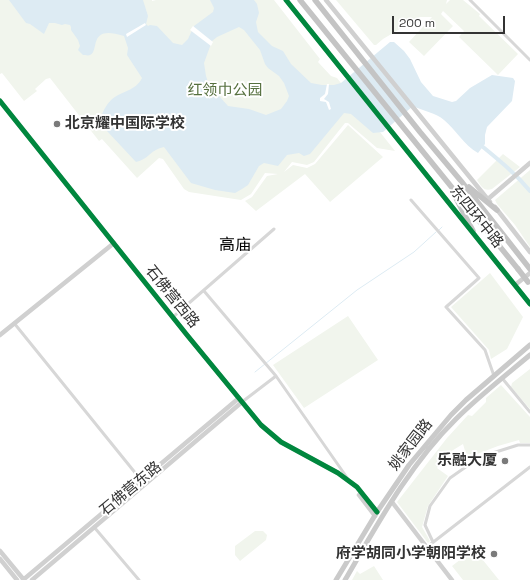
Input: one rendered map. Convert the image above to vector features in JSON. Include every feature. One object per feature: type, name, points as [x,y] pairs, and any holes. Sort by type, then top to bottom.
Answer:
[{"type":"highway","name":"东四环中路","points":[[300,0],[529,284]]},
{"type":"highway","name":"东四环中路","points":[[315,0],[530,269]]},
{"type":"highway","points":[[461,181],[497,210]]},
{"type":"highway","points":[[452,188],[473,231]]},
{"type":"main road","name":"姚家园路","points":[[336,580],[408,465],[466,400],[530,345]]},
{"type":"main road","name":"姚家园路","points":[[345,580],[408,476],[455,420],[530,355]]},
{"type":"street","name":"东四环中路","points":[[286,0],[473,231],[530,304]]},
{"type":"street","name":"东四环中路","points":[[326,0],[530,252]]},
{"type":"street","points":[[470,0],[530,60]]},
{"type":"street","name":"石佛营西路","points":[[0,101],[261,425],[281,442],[338,473],[350,482],[356,487],[376,514]]},
{"type":"street","points":[[488,199],[530,163]]},
{"type":"street","points":[[411,200],[479,278],[446,307],[485,350],[494,376]]},
{"type":"street","points":[[173,317],[274,229]]},
{"type":"street","points":[[0,335],[114,243]]},
{"type":"street","points":[[515,285],[530,273]]},
{"type":"street","points":[[204,291],[276,376],[350,482]]},
{"type":"street","points":[[14,323],[141,480]]},
{"type":"street","points":[[241,400],[276,376]]},
{"type":"street","points":[[502,378],[530,412]]},
{"type":"street","name":"石佛营东路","points":[[24,580],[141,480],[241,400]]},
{"type":"street","name":"石佛营东路","points":[[32,580],[241,400]]},
{"type":"street","points":[[433,542],[425,525],[430,506],[450,478],[480,457],[518,445],[530,445]]},
{"type":"street","points":[[427,548],[530,467]]},
{"type":"street","points":[[392,502],[452,580]]},
{"type":"street","points":[[94,527],[139,580]]},
{"type":"street","points":[[0,550],[24,580]]},
{"type":"street","points":[[0,559],[17,580]]},
{"type":"green space","name":"红领巾公园","points":[[0,0],[274,0],[320,59],[318,62],[331,76],[337,78],[395,151],[377,148],[348,123],[345,123],[314,162],[307,165],[292,162],[284,172],[293,165],[307,168],[315,164],[348,125],[383,157],[330,202],[305,174],[256,211],[245,201],[252,197],[267,176],[278,174],[265,173],[251,194],[241,200],[189,192],[184,189],[163,159],[159,158],[137,178],[102,139],[99,141],[50,78],[46,79],[35,89],[37,91],[24,101],[2,73],[0,74]]},
{"type":"green space","points":[[336,0],[447,0],[446,4],[450,0],[463,0],[480,14],[479,16],[518,54],[498,75],[459,37],[464,31],[443,11],[441,14],[453,26],[424,56],[409,42],[432,17],[420,17],[374,45]]},
{"type":"green space","points":[[503,154],[520,167],[492,189],[487,190],[481,186],[477,180]]},
{"type":"green space","points":[[530,170],[530,247],[495,200]]},
{"type":"green space","points":[[490,273],[523,317],[507,349],[491,359],[489,350],[451,307]]},
{"type":"green space","points":[[348,316],[378,360],[304,408],[273,365]]},
{"type":"green space","points":[[530,369],[530,409],[511,387],[512,383]]},
{"type":"green space","points":[[501,385],[530,417],[530,443],[520,443],[519,440],[498,446],[472,456],[468,461],[463,444],[450,452],[437,468],[448,476],[428,506],[422,527],[430,541],[428,543],[397,502],[447,438],[468,415],[472,416],[486,402],[486,398]]},
{"type":"green space","points":[[255,531],[263,531],[267,535],[266,540],[240,561],[235,555],[235,546]]},
{"type":"green space","points":[[474,549],[499,580],[463,580],[452,566]]},
{"type":"green space","points":[[374,566],[383,580],[352,580],[357,571],[360,574]]},
{"type":"shaded area","points":[[9,0],[143,0],[148,16],[146,24],[148,26],[157,26],[173,43],[182,45],[188,39],[194,26],[213,12],[214,8],[210,0],[254,0],[257,4],[259,13],[256,22],[258,32],[272,46],[283,51],[291,64],[311,83],[334,85],[341,83],[390,42],[394,42],[404,51],[410,59],[421,82],[433,96],[452,102],[456,101],[470,88],[492,75],[513,78],[515,81],[512,101],[487,127],[485,144],[478,153],[468,146],[441,118],[413,106],[383,132],[373,133],[351,114],[344,113],[310,154],[304,156],[299,153],[287,155],[278,166],[264,163],[259,166],[248,185],[235,193],[215,190],[191,183],[164,147],[136,162],[107,131],[101,117],[106,106],[115,97],[136,86],[142,78],[127,55],[128,48],[124,36],[104,33],[97,40],[93,53],[83,55],[78,50],[80,46],[71,30],[70,25],[49,23],[44,34],[30,24],[26,23]],"holes":[[[239,27],[244,30],[260,50],[268,68],[279,76],[284,83],[289,96],[281,109],[266,115],[249,109],[228,106],[209,85],[206,76],[204,63],[212,41],[217,37]]]},
{"type":"pier","points":[[145,23],[146,25],[127,37],[126,34]]},
{"type":"pier","points":[[193,26],[213,42],[211,46],[190,30]]},
{"type":"pier","points":[[327,84],[329,84],[328,94],[324,99],[329,102],[331,109],[329,110],[326,102],[320,101],[320,98],[325,94]]},
{"type":"waterway","points":[[483,147],[513,173],[530,191]]},
{"type":"waterway","points":[[439,230],[442,227]]},
{"type":"waterway","points":[[255,372],[357,290],[414,252],[436,232]]},
{"type":"cycle path","points":[[286,0],[530,304]]},
{"type":"cycle path","points":[[0,101],[261,425],[281,442],[338,473],[357,487],[377,512]]},
{"type":"place","name":"北京耀中国际学校","points":[[57,124]]},
{"type":"place","name":"乐融大厦","points":[[505,461]]},
{"type":"place","name":"府学胡同小学朝阳学校","points":[[494,554]]},
{"type":"district","name":"高庙","points":[[235,246]]}]
